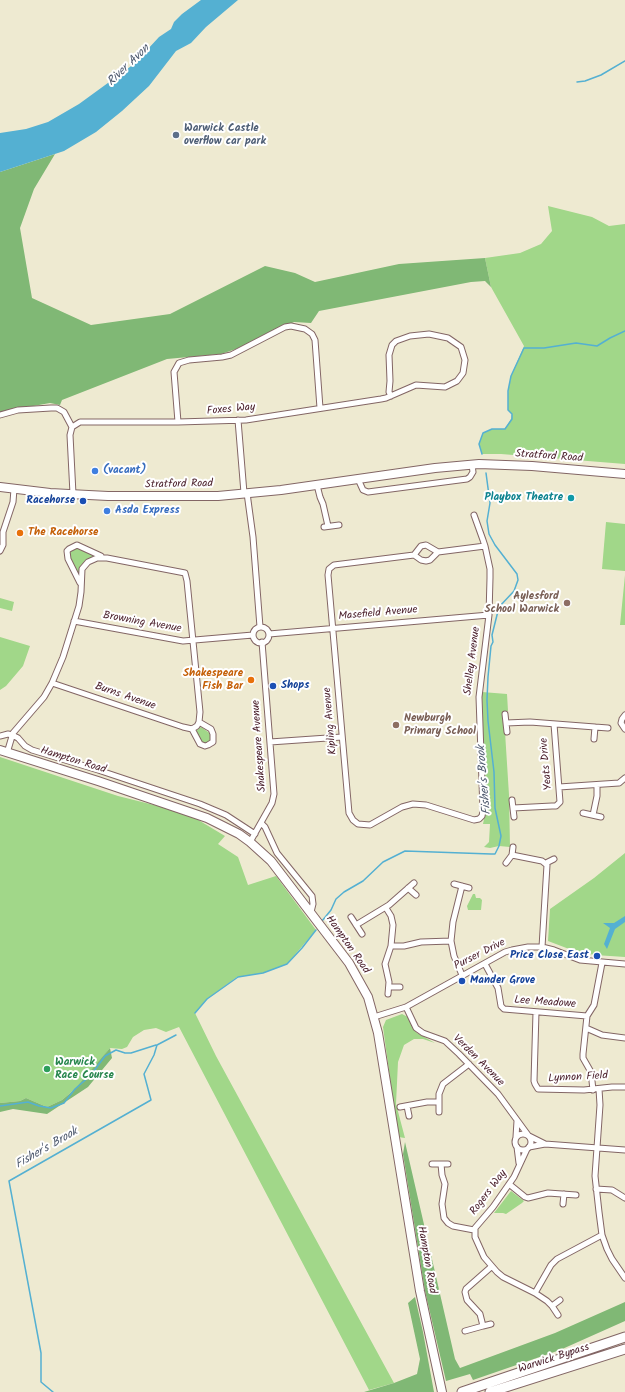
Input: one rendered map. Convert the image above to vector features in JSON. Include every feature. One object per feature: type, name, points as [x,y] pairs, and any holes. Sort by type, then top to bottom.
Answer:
[{"type":"highway","points":[[584,1350],[625,1333]]},
{"type":"highway","points":[[584,1350],[625,1337]]},
{"type":"highway","name":"Warwick Bypass","points":[[462,1392],[584,1350]]},
{"type":"highway","name":"Warwick Bypass","points":[[490,1392],[625,1350]]},
{"type":"main road","name":"Stratford Road","points":[[0,487],[108,496],[218,496],[317,485],[435,468],[472,465],[514,465],[625,474]]},
{"type":"main road","name":"Hampton Road","points":[[3,752],[98,781],[207,818],[232,829],[250,842],[271,861],[356,974],[368,997],[380,1047],[420,1291],[442,1392]]},
{"type":"street","points":[[178,422],[174,372],[180,364],[189,360],[222,358],[231,355],[285,327],[291,326],[305,328],[312,334],[315,340],[320,408]]},
{"type":"street","name":"Foxes Way","points":[[72,427],[80,422],[178,422],[238,420],[380,399],[391,396],[416,385],[441,388],[453,384],[461,376],[464,369],[465,360],[460,347],[448,338],[429,334],[410,336],[396,341],[392,345],[389,355],[389,392],[391,396]]},
{"type":"street","points":[[0,415],[18,410],[56,408],[66,414],[72,427],[70,435],[73,494]]},
{"type":"street","points":[[238,420],[245,493],[253,537],[260,627]]},
{"type":"street","points":[[358,479],[363,490],[368,492],[467,479],[473,472],[472,465]]},
{"type":"street","points":[[317,485],[323,504],[326,526],[339,525]]},
{"type":"street","points":[[0,551],[3,545],[3,532],[13,502],[14,489]]},
{"type":"street","name":"Shelley Avenue","points":[[349,813],[355,822],[361,825],[370,824],[402,807],[413,804],[426,805],[474,820],[481,818],[483,811],[479,697],[489,615],[490,573],[485,546],[474,516]]},
{"type":"street","points":[[81,584],[68,559],[67,551],[71,547],[77,545],[107,558]]},
{"type":"street","points":[[438,552],[430,560],[426,561],[421,560],[414,555],[421,546],[426,545],[438,552],[485,546]]},
{"type":"street","name":"Kipling Avenue","points":[[349,813],[328,575],[329,568],[331,566],[414,555]]},
{"type":"street","points":[[3,752],[12,735],[44,697],[52,683],[63,657],[79,606],[82,569],[88,562],[97,558],[107,558],[184,573],[187,581],[200,712],[200,722],[192,729],[200,744],[205,746],[212,743],[214,737],[212,732],[200,722]]},
{"type":"street","name":"Masefield Avenue","points":[[269,634],[489,615]]},
{"type":"street","name":"Browning Avenue","points":[[74,621],[183,641],[253,635]]},
{"type":"street","points":[[260,627],[267,629],[269,634],[267,639],[262,642],[256,640],[253,635],[255,630],[260,627]]},
{"type":"street","name":"Shakespeare Avenue","points":[[250,842],[272,803],[274,794],[262,642]]},
{"type":"street","name":"Burns Avenue","points":[[52,683],[183,728],[192,729]]},
{"type":"street","points":[[505,714],[507,732]]},
{"type":"street","points":[[624,730],[621,721],[625,715]]},
{"type":"street","points":[[506,723],[530,722],[608,728]]},
{"type":"street","name":"Yeats Drive","points":[[513,808],[556,806],[560,801],[554,724]]},
{"type":"street","points":[[594,739],[595,727]]},
{"type":"street","points":[[0,736],[8,734],[12,735]]},
{"type":"street","name":"Hampton Road","points":[[12,735],[32,750],[146,786],[214,810],[226,815],[255,834]]},
{"type":"street","points":[[270,742],[342,737]]},
{"type":"street","points":[[559,788],[619,783],[625,778]]},
{"type":"street","points":[[593,815],[597,796],[597,785]]},
{"type":"street","points":[[512,800],[514,817]]},
{"type":"street","points":[[583,813],[601,817]]},
{"type":"street","points":[[261,823],[265,827],[277,853],[312,896],[313,904],[310,912]]},
{"type":"street","points":[[506,863],[512,855],[512,847]]},
{"type":"street","points":[[512,855],[546,863],[554,859]]},
{"type":"street","points":[[542,947],[546,863]]},
{"type":"street","points":[[356,924],[386,908],[414,883]]},
{"type":"street","points":[[454,884],[469,888]]},
{"type":"street","points":[[462,886],[453,922],[451,941],[454,956],[462,975]]},
{"type":"street","points":[[408,888],[416,896]]},
{"type":"street","points":[[386,908],[391,916],[393,925],[391,946],[385,964],[389,987],[388,994]]},
{"type":"street","points":[[351,917],[362,934]]},
{"type":"street","points":[[391,946],[404,946],[421,942],[451,941]]},
{"type":"street","name":"Purser Drive","points":[[374,1018],[406,1007],[462,975],[509,951],[522,948],[542,947],[580,960],[625,964]]},
{"type":"street","points":[[593,1090],[592,1072],[583,1056],[587,1016],[594,1005],[602,963]]},
{"type":"street","name":"Lee Meadowe","points":[[485,964],[498,988],[501,1006],[503,1009],[587,1016]]},
{"type":"street","points":[[389,987],[400,987]]},
{"type":"street","name":"Verden Avenue","points":[[406,1007],[416,1028],[423,1033],[445,1041],[498,1094],[528,1135]]},
{"type":"street","name":"Lynnon Field","points":[[536,1012],[534,1081],[536,1087],[541,1090],[593,1090],[612,1087],[625,1087]]},
{"type":"street","points":[[586,1028],[602,1035],[625,1038]]},
{"type":"street","points":[[439,1112],[439,1094],[443,1084],[469,1064]]},
{"type":"street","points":[[599,1089],[600,1105],[595,1176],[602,1235],[609,1254],[623,1271],[625,1278]]},
{"type":"street","points":[[400,1107],[427,1102],[439,1102]]},
{"type":"street","points":[[407,1106],[409,1116]]},
{"type":"street","points":[[517,1120],[515,1142],[517,1147],[523,1150],[545,1144],[625,1150]]},
{"type":"street","points":[[516,1138],[522,1134],[528,1135],[545,1144]]},
{"type":"street","points":[[528,1135],[531,1141],[528,1148]]},
{"type":"street","name":"Rogers Way","points":[[517,1147],[520,1163]]},
{"type":"street","name":"Rogers Way","points":[[528,1148],[509,1184],[493,1208],[476,1226],[474,1230],[475,1237],[492,1267],[503,1277],[535,1292],[552,1306],[558,1315]]},
{"type":"street","points":[[432,1164],[448,1164]]},
{"type":"street","points":[[441,1164],[445,1184],[442,1204],[444,1218],[453,1226],[474,1230]]},
{"type":"street","points":[[509,1184],[528,1198],[548,1193],[576,1195]]},
{"type":"street","points":[[596,1189],[612,1190],[625,1198]]},
{"type":"street","points":[[563,1204],[564,1194]]},
{"type":"street","points":[[535,1292],[548,1270],[557,1259],[602,1235]]},
{"type":"street","points":[[483,1326],[480,1314],[467,1300],[464,1292],[492,1267]]},
{"type":"street","points":[[552,1306],[560,1300]]},
{"type":"street","points":[[465,1331],[491,1324]]},
{"type":"green space","points":[[55,154],[34,189],[20,228],[32,298],[91,325],[170,314],[265,266],[295,273],[315,282],[399,264],[485,258],[491,287],[485,281],[471,282],[319,311],[311,323],[294,322],[236,349],[221,354],[167,359],[62,400],[60,405],[50,403],[0,412],[0,172]]},
{"type":"green space","points":[[548,206],[592,217],[609,226],[625,224],[625,464],[501,454],[482,454],[479,444],[483,433],[492,429],[505,429],[511,419],[512,414],[508,410],[508,393],[511,376],[524,346],[491,287],[485,258],[520,253],[541,244],[552,231]]},
{"type":"green space","points":[[606,522],[625,524],[625,571],[602,569]]},
{"type":"green space","points":[[78,547],[94,556],[86,560],[81,565],[78,575],[69,556],[70,551]]},
{"type":"green space","points":[[625,575],[625,625],[620,625]]},
{"type":"green space","points":[[0,598],[14,602],[12,611],[0,608]]},
{"type":"green space","points":[[0,637],[30,646],[23,666],[6,686],[0,690]]},
{"type":"green space","points":[[482,692],[507,694],[508,711],[503,711],[502,717],[505,732],[509,795],[510,847],[484,847],[489,842],[490,824],[483,824],[485,814]]},
{"type":"green space","points":[[201,727],[211,734],[211,739],[207,744],[200,742],[197,736],[196,731]]},
{"type":"green space","name":"Warwick Race Course","points":[[0,757],[118,796],[162,807],[195,818],[225,836],[218,844],[238,857],[248,885],[276,876],[316,930],[287,964],[263,973],[237,977],[207,999],[195,1013],[216,1056],[394,1383],[369,1390],[179,1027],[166,1032],[156,1028],[144,1030],[133,1037],[127,1047],[122,1049],[110,1048],[83,1082],[62,1100],[47,1107],[26,1098],[20,1101],[0,1103]]},
{"type":"green space","points":[[625,853],[625,957],[577,952],[548,941],[550,909],[594,878]]},
{"type":"green space","points":[[473,894],[475,894],[476,898],[480,898],[482,900],[481,910],[468,910],[467,906]]},
{"type":"green space","points":[[402,1014],[408,1017],[417,1033],[435,1043],[423,1039],[414,1039],[404,1045],[398,1062],[396,1104],[405,1138],[398,1137],[383,1027],[386,1020]]},
{"type":"green space","points":[[110,1048],[112,1058],[88,1087],[47,1114],[13,1109],[0,1112],[0,1103],[20,1101],[26,1098],[47,1107],[62,1100],[75,1089]]},
{"type":"green space","points":[[405,1142],[455,1359],[460,1368],[555,1333],[625,1302],[625,1321],[560,1350],[473,1380],[470,1374],[446,1381],[425,1291],[403,1154]]},
{"type":"green space","points":[[511,1191],[524,1201],[506,1214],[494,1213]]},
{"type":"green space","points":[[415,1297],[434,1392],[364,1392],[417,1374],[420,1359],[408,1303]]},
{"type":"water","points":[[201,0],[238,0],[206,27],[191,43],[176,51],[149,86],[96,132],[64,151],[0,172],[0,133],[26,129],[48,122],[79,104],[134,64],[159,37],[171,29],[174,22],[182,14]]},
{"type":"water","points":[[625,916],[625,922],[615,929],[607,949],[604,944],[610,928],[603,923],[614,923]]},
{"type":"waterway","points":[[577,82],[585,81],[601,75],[625,61]]},
{"type":"waterway","name":"Fisher's Brook","points":[[482,454],[479,444],[483,433],[492,429],[505,429],[512,419],[512,414],[508,410],[508,391],[511,376],[524,348],[544,348],[576,343],[597,346],[625,331]]},
{"type":"waterway","name":"Fisher's Brook","points":[[322,921],[331,910],[336,899],[344,892],[363,881],[383,862],[405,851],[495,854],[499,846],[501,836],[495,808],[494,772],[488,721],[488,677],[491,646],[493,642],[492,635],[499,607],[514,591],[518,580],[517,574],[495,545],[489,534],[487,521],[490,503],[486,473]]},
{"type":"waterway","name":"Fisher's Brook","points":[[195,1013],[207,999],[238,977],[263,973],[287,964],[316,930]]},
{"type":"waterway","name":"Fisher's Brook","points":[[53,1392],[41,1382],[41,1353],[9,1181],[151,1100],[144,1074],[154,1055],[157,1045],[176,1035]]},
{"type":"waterway","points":[[0,1106],[28,1102],[51,1108],[64,1103],[75,1089],[91,1075],[105,1056],[116,1050],[131,1053],[156,1045]]},
{"type":"place","name":"Warwick Castle overflow car park","points":[[176,135]]},
{"type":"place","name":"(vacant)","points":[[95,471]]},
{"type":"place","name":"Playbox Theatre","points":[[571,498]]},
{"type":"place","name":"Racehorse","points":[[83,501]]},
{"type":"place","name":"Asda Express","points":[[107,511]]},
{"type":"place","name":"The Racehorse","points":[[20,533]]},
{"type":"place","name":"Aylesford School Warwick","points":[[567,603]]},
{"type":"place","name":"Shakespeare Fish Bar","points":[[251,680]]},
{"type":"place","name":"Shops","points":[[273,686]]},
{"type":"place","name":"Newburgh Primary School","points":[[396,725]]},
{"type":"place","name":"Price Close East","points":[[597,956]]},
{"type":"place","name":"Mander Grove","points":[[462,981]]},
{"type":"place","name":"Warwick Race Course","points":[[47,1069]]},
{"type":"water label","name":"River Avon","points":[[129,66]]}]
